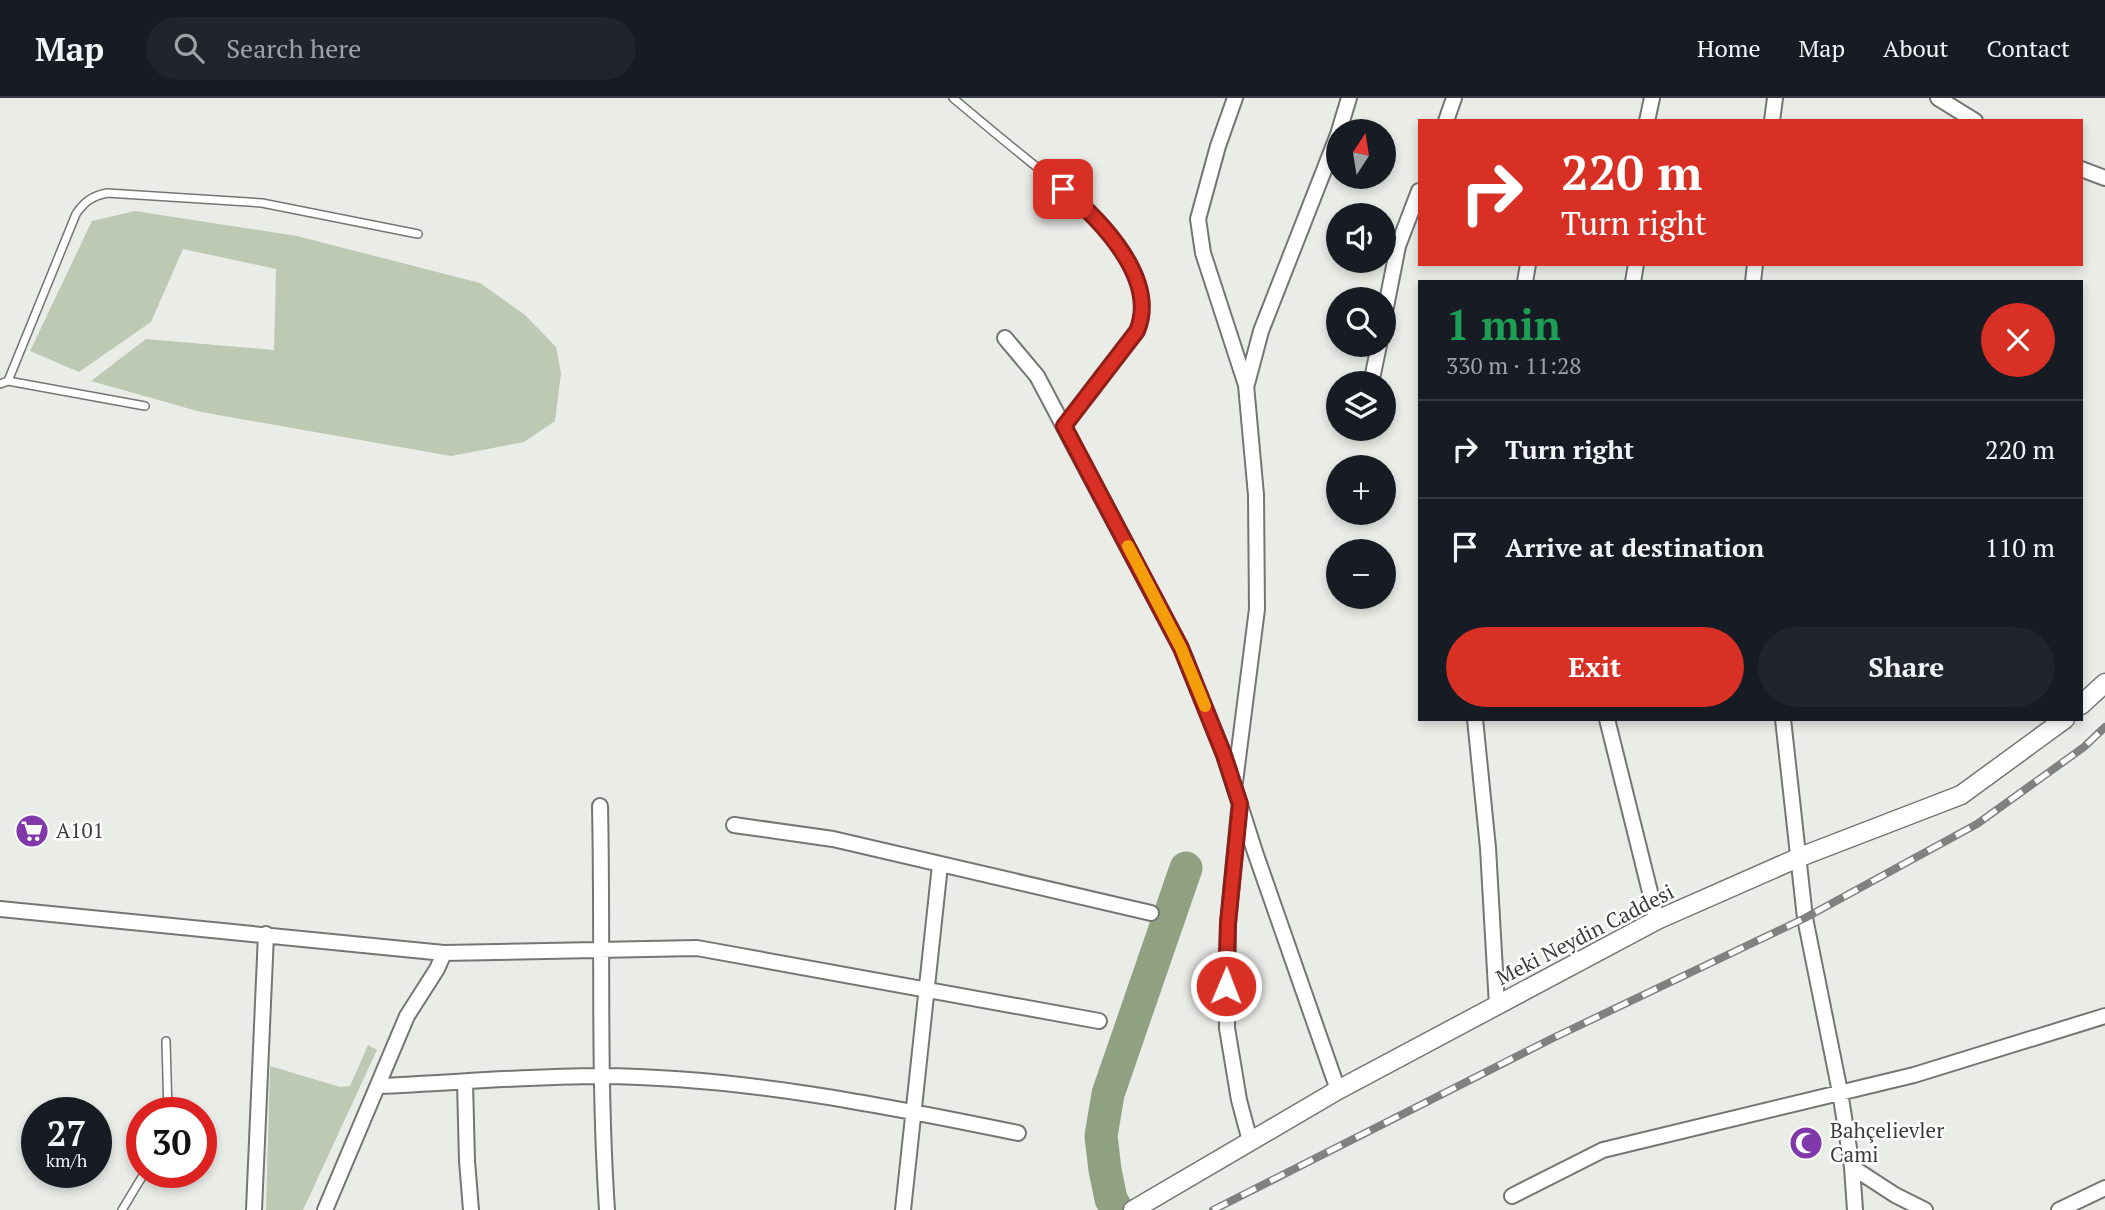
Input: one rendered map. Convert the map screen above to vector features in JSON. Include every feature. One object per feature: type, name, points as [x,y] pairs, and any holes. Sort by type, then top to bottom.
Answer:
[{"type":"street","points":[[1234,786],[1256,608],[1256,495],[1246,385],[1203,253],[1198,219],[1218,146],[1235,98]]},
{"type":"street","points":[[1343,119],[1349,98]]},
{"type":"street","points":[[1447,119],[1454,98]]},
{"type":"street","points":[[1647,119],[1652,98]]},
{"type":"street","points":[[1773,119],[1775,98]]},
{"type":"street","points":[[1938,98],[1972,119]]},
{"type":"street","points":[[1246,385],[1261,331],[1326,165]]},
{"type":"street","points":[[2083,170],[2105,178]]},
{"type":"street","points":[[1390,287],[1398,246],[1418,194]]},
{"type":"street","points":[[1005,338],[1037,376],[1181,648],[1224,755],[1338,1090]]},
{"type":"street","points":[[2083,703],[2105,683]]},
{"type":"street","points":[[1475,721],[1488,848],[1497,1006]]},
{"type":"street","points":[[1607,721],[1657,920]]},
{"type":"street","points":[[1783,721],[1805,918],[1840,1092],[1852,1167],[1855,1210]]},
{"type":"street","name":"Meki Neydin Caddesi","points":[[1136,1208],[1338,1090],[1657,920],[1800,857],[1961,795],[2062,721]]},
{"type":"street","points":[[1240,804],[1228,923],[1227,1028],[1239,1100],[1250,1141]]},
{"type":"street","points":[[600,806],[601,1126],[607,1210]]},
{"type":"street","points":[[734,825],[832,839],[1151,913]]},
{"type":"street","points":[[903,1210],[940,865]]},
{"type":"street","points":[[0,909],[444,953],[697,948],[1099,1021]]},
{"type":"street","points":[[254,1210],[266,934]]},
{"type":"street","points":[[325,1210],[407,1016],[444,953]]},
{"type":"street","points":[[1512,1196],[1603,1150],[1914,1075],[2105,1016]]},
{"type":"street","points":[[378,1086],[601,1076],[683,1080],[758,1088],[914,1112],[1018,1133]]},
{"type":"street","points":[[465,1082],[471,1210]]},
{"type":"street","points":[[1852,1167],[1895,1195],[1925,1210]]},
{"type":"street","points":[[2059,1210],[2105,1188]]},
{"type":"lane","points":[[953,98],[1083,205],[1123,251],[1141,292],[1142,315],[1137,331],[1064,426]]},
{"type":"lane","points":[[145,407],[4,383],[76,214],[89,199],[107,193],[262,203],[418,234]]},
{"type":"lane","points":[[166,1041],[168,1097]]},
{"type":"lane","points":[[122,1210],[135,1188]]},
{"type":"green space","points":[[135,211],[297,236],[480,283],[525,315],[556,347],[561,373],[555,421],[524,442],[451,456],[201,412],[91,381],[146,339],[274,350],[276,269],[183,249],[151,322],[79,372],[30,351],[92,221]]},
{"type":"green space","points":[[368,1045],[377,1050],[303,1210],[266,1210],[270,1066],[340,1087],[350,1086]]},
{"type":"waterway","points":[[1117,1210],[1111,1199],[1101,1136],[1108,1094],[1186,868]]},
{"type":"railway","points":[[1213,1210],[1553,1038],[1805,918],[1977,824],[2084,747],[2105,727]]},
{"type":"slow traffic","points":[[1128,546],[1181,648],[1205,706]]},
{"type":"place","name":"A101","points":[[32,831]]},
{"type":"place","name":"Bahçelievler Cami","points":[[1806,1143]]},
{"type":"route","points":[[1063,189],[1083,205],[1123,251],[1141,292],[1142,315],[1137,331],[1064,426],[1181,648],[1224,755],[1240,804],[1228,923],[1226,986]]}]
